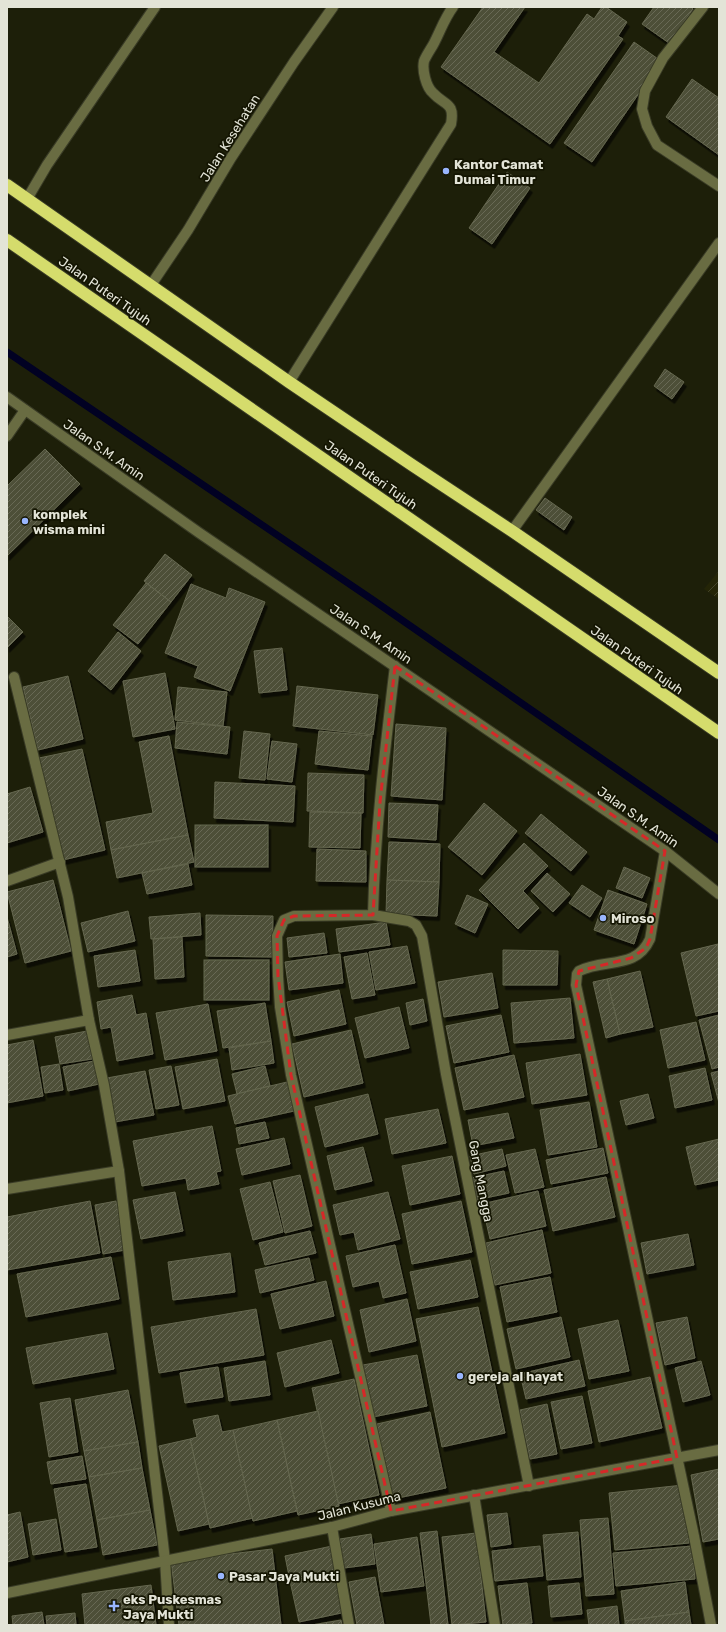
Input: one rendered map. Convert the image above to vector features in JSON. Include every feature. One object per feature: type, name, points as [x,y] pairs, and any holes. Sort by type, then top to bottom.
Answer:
[{"type":"highway","points":[[7,185],[289,382],[512,531],[719,673]]},
{"type":"highway","name":"Jalan Puteri Tujuh","points":[[7,240],[719,733]]},
{"type":"street","points":[[27,198],[47,165],[155,7]]},
{"type":"street","name":"Jalan Kesehatan","points":[[151,285],[188,230],[248,132],[294,62],[333,7]]},
{"type":"street","points":[[289,382],[451,124],[453,113],[448,104],[433,93],[428,86],[424,61],[444,20],[453,7]]},
{"type":"street","points":[[703,7],[663,58],[645,91],[642,109],[647,126],[657,145],[719,186]]},
{"type":"street","points":[[512,531],[719,243]]},
{"type":"street","name":"Jalan S.M. Amin","points":[[7,397],[198,532],[665,851],[719,894]]},
{"type":"street","points":[[7,436],[25,410]]},
{"type":"street","points":[[373,915],[375,857],[384,754],[396,666]]},
{"type":"street","points":[[14,678],[68,897],[89,1020],[104,1084],[119,1171],[165,1560],[169,1625]]},
{"type":"street","points":[[665,851],[650,939],[646,948],[640,954],[632,958],[579,971],[577,974],[576,985],[694,1536],[711,1625]]},
{"type":"street","points":[[7,881],[60,862]]},
{"type":"street","name":"Gang Mangga","points":[[391,1511],[291,1075],[280,1007],[277,936],[284,920],[294,916],[373,915],[409,921],[416,925],[422,936],[446,1074],[529,1486]]},
{"type":"street","points":[[7,1035],[89,1020]]},
{"type":"street","points":[[7,1189],[119,1171]]},
{"type":"street","name":"Jalan Kusuma","points":[[7,1593],[332,1527],[391,1511],[719,1450]]},
{"type":"street","points":[[474,1495],[495,1625]]},
{"type":"street","points":[[332,1527],[349,1625]]},
{"type":"highlighted area","points":[[395,666],[665,851],[650,939],[646,948],[631,958],[579,971],[576,985],[677,1458],[391,1511],[291,1075],[278,976],[277,936],[284,920],[294,916],[373,915],[380,802]]},
{"type":"shaded area","points":[[719,571],[719,599],[704,589]]},
{"type":"building","points":[[483,7],[525,7],[494,52],[539,83],[587,14],[594,19],[602,7],[606,7],[627,22],[618,36],[623,39],[550,144],[441,67]]},
{"type":"building","points":[[654,7],[691,7],[693,9],[669,43],[642,24]]},
{"type":"building","points":[[634,42],[661,61],[592,162],[564,143]]},
{"type":"building","points":[[692,79],[719,98],[719,155],[666,117]]},
{"type":"building","points":[[507,172],[530,188],[492,244],[469,228]]},
{"type":"building","points":[[665,369],[684,382],[672,399],[654,386]]},
{"type":"building","name":"komplek wisma mini","points":[[45,449],[80,484],[7,556],[7,486]]},
{"type":"building","points":[[545,498],[572,517],[564,530],[536,510]]},
{"type":"building","points":[[165,554],[192,575],[171,602],[144,581]]},
{"type":"building","points":[[146,583],[171,602],[138,644],[113,625]]},
{"type":"building","points":[[191,584],[226,598],[229,588],[265,602],[230,691],[194,677],[198,666],[165,653]]},
{"type":"building","points":[[7,616],[23,632],[7,648]]},
{"type":"building","points":[[118,632],[141,651],[111,690],[88,671]]},
{"type":"building","points":[[282,648],[287,690],[259,693],[254,651]]},
{"type":"building","points":[[165,673],[175,729],[133,737],[123,681]]},
{"type":"building","points":[[68,676],[83,739],[38,750],[23,687]]},
{"type":"building","points":[[297,686],[378,695],[373,735],[293,726]]},
{"type":"building","points":[[178,687],[227,692],[223,726],[175,720]]},
{"type":"building","points":[[177,722],[230,727],[227,754],[175,748]]},
{"type":"building","points":[[396,724],[446,728],[442,800],[391,796]]},
{"type":"building","points":[[244,731],[270,734],[265,780],[239,778]]},
{"type":"building","points":[[319,731],[372,736],[368,770],[315,764]]},
{"type":"building","points":[[169,736],[188,835],[111,850],[106,822],[153,813],[139,742]]},
{"type":"building","points":[[272,741],[297,744],[292,782],[267,779]]},
{"type":"building","points":[[82,749],[105,850],[63,860],[39,758]]},
{"type":"building","points":[[308,773],[364,775],[363,813],[307,811]]},
{"type":"building","points":[[215,782],[295,786],[293,822],[214,818]]},
{"type":"building","points":[[30,787],[43,832],[7,843],[7,794]]},
{"type":"building","points":[[389,803],[438,805],[436,840],[388,837]]},
{"type":"building","points":[[484,803],[517,831],[482,875],[448,847]]},
{"type":"building","points":[[310,812],[361,813],[360,848],[309,847]]},
{"type":"building","points":[[541,814],[587,852],[571,871],[525,833]]},
{"type":"building","points":[[195,825],[268,825],[268,867],[195,867]]},
{"type":"building","points":[[188,835],[194,862],[117,878],[111,850]]},
{"type":"building","points":[[389,842],[440,844],[439,882],[387,880]]},
{"type":"building","points":[[524,843],[548,866],[523,891],[539,908],[518,929],[479,890]]},
{"type":"building","points":[[317,849],[366,851],[366,882],[316,881]]},
{"type":"building","points":[[188,864],[192,885],[147,894],[142,873]]},
{"type":"building","points":[[624,867],[650,878],[642,898],[616,888]]},
{"type":"building","points":[[547,873],[570,894],[553,912],[531,891]]},
{"type":"building","points":[[53,880],[71,951],[25,963],[7,892]]},
{"type":"building","points":[[387,880],[439,882],[437,916],[386,914]]},
{"type":"building","points":[[582,885],[602,898],[590,917],[569,903]]},
{"type":"building","points":[[608,890],[647,904],[634,944],[594,930]]},
{"type":"building","points":[[467,895],[488,904],[475,933],[455,924]]},
{"type":"building","points":[[128,911],[135,941],[88,952],[81,923]]},
{"type":"building","points":[[200,913],[201,935],[151,939],[149,917]]},
{"type":"building","points":[[206,915],[273,916],[272,957],[206,956]]},
{"type":"building","points":[[7,917],[17,954],[7,957]]},
{"type":"building","points":[[386,922],[390,945],[339,952],[336,929]]},
{"type":"building","points":[[324,933],[327,953],[289,957],[287,938]]},
{"type":"building","points":[[182,937],[184,977],[155,979],[153,939]]},
{"type":"building","points":[[718,944],[719,1011],[696,1016],[681,953]]},
{"type":"building","points":[[407,946],[415,983],[376,990],[369,952]]},
{"type":"building","points":[[135,950],[140,981],[98,987],[94,956]]},
{"type":"building","points":[[503,950],[558,951],[557,985],[503,985]]},
{"type":"building","points":[[367,953],[375,995],[352,999],[344,957]]},
{"type":"building","points":[[340,954],[343,983],[289,990],[285,962]]},
{"type":"building","points":[[204,960],[269,960],[269,1000],[204,1000]]},
{"type":"building","points":[[640,971],[653,1027],[620,1034],[607,979]]},
{"type":"building","points":[[492,973],[498,1008],[444,1017],[438,982]]},
{"type":"building","points":[[607,979],[620,1034],[606,1038],[593,982]]},
{"type":"building","points":[[339,990],[346,1024],[294,1036],[287,1002]]},
{"type":"building","points":[[132,995],[136,1015],[146,1013],[153,1054],[117,1061],[111,1027],[101,1029],[97,1002]]},
{"type":"building","points":[[570,998],[574,1038],[514,1043],[511,1003]]},
{"type":"building","points":[[423,999],[427,1021],[410,1025],[406,1003]]},
{"type":"building","points":[[265,1003],[271,1041],[223,1048],[217,1011]]},
{"type":"building","points":[[208,1004],[217,1051],[165,1060],[156,1013]]},
{"type":"building","points":[[399,1007],[409,1048],[365,1058],[355,1018]]},
{"type":"building","points":[[501,1015],[509,1052],[454,1063],[446,1026]]},
{"type":"building","points":[[719,1015],[719,1067],[712,1069],[699,1020]]},
{"type":"building","points":[[696,1022],[705,1060],[668,1068],[660,1030]]},
{"type":"building","points":[[351,1030],[363,1083],[304,1097],[292,1044]]},
{"type":"building","points":[[87,1031],[92,1059],[60,1064],[55,1037]]},
{"type":"building","points":[[33,1040],[43,1096],[7,1103],[7,1045]]},
{"type":"building","points":[[271,1041],[274,1063],[232,1070],[229,1048]]},
{"type":"building","points":[[580,1054],[587,1095],[532,1104],[526,1063]]},
{"type":"building","points":[[514,1055],[524,1097],[464,1110],[455,1068]]},
{"type":"building","points":[[217,1059],[225,1101],[183,1109],[175,1067]]},
{"type":"building","points":[[94,1061],[99,1084],[68,1091],[63,1067]]},
{"type":"building","points":[[59,1064],[63,1090],[45,1093],[41,1067]]},
{"type":"building","points":[[171,1066],[179,1105],[156,1109],[149,1070]]},
{"type":"building","points":[[265,1066],[270,1086],[237,1094],[232,1074]]},
{"type":"building","points":[[705,1068],[712,1100],[675,1108],[669,1076]]},
{"type":"building","points":[[145,1071],[154,1115],[115,1122],[107,1078]]},
{"type":"building","points":[[719,1071],[719,1103],[711,1073]]},
{"type":"building","points":[[287,1082],[294,1111],[235,1124],[228,1096]]},
{"type":"building","points":[[368,1094],[378,1134],[325,1147],[315,1107]]},
{"type":"building","points":[[648,1094],[654,1118],[626,1125],[620,1101]]},
{"type":"building","points":[[589,1102],[597,1147],[548,1155],[540,1110]]},
{"type":"building","points":[[438,1109],[446,1143],[392,1154],[385,1119]]},
{"type":"building","points":[[508,1113],[514,1138],[473,1146],[468,1120]]},
{"type":"building","points":[[265,1122],[269,1138],[239,1144],[236,1128]]},
{"type":"building","points":[[212,1126],[221,1171],[216,1172],[219,1184],[188,1190],[186,1178],[142,1186],[133,1141]]},
{"type":"building","points":[[284,1138],[290,1164],[242,1175],[236,1149]]},
{"type":"building","points":[[719,1139],[719,1180],[695,1185],[686,1147]]},
{"type":"building","points":[[363,1147],[372,1181],[335,1190],[327,1156]]},
{"type":"building","points":[[603,1148],[608,1173],[551,1184],[546,1160]]},
{"type":"building","points":[[502,1149],[506,1166],[474,1174],[470,1156]]},
{"type":"building","points":[[535,1149],[544,1187],[515,1193],[506,1155]]},
{"type":"building","points":[[452,1156],[460,1194],[410,1205],[402,1166]]},
{"type":"building","points":[[504,1171],[509,1193],[476,1200],[471,1178]]},
{"type":"building","points":[[300,1175],[312,1226],[285,1233],[273,1181]]},
{"type":"building","points":[[606,1177],[615,1217],[553,1231],[544,1190]]},
{"type":"building","points":[[270,1182],[283,1232],[253,1240],[240,1189]]},
{"type":"building","points":[[538,1191],[546,1226],[490,1239],[482,1204]]},
{"type":"building","points":[[175,1192],[183,1231],[141,1239],[133,1200]]},
{"type":"building","points":[[388,1192],[400,1239],[358,1250],[354,1232],[340,1235],[333,1205]]},
{"type":"building","points":[[90,1201],[100,1253],[7,1270],[7,1217]]},
{"type":"building","points":[[116,1201],[125,1250],[103,1254],[95,1205]]},
{"type":"building","points":[[461,1201],[472,1252],[412,1264],[402,1214]]},
{"type":"building","points":[[542,1230],[551,1273],[495,1285],[486,1243]]},
{"type":"building","points":[[310,1231],[316,1253],[265,1265],[259,1243]]},
{"type":"building","points":[[688,1234],[694,1265],[647,1274],[641,1243]]},
{"type":"building","points":[[395,1245],[406,1293],[383,1298],[379,1281],[353,1287],[346,1256]]},
{"type":"building","points":[[230,1253],[235,1292],[173,1300],[168,1262]]},
{"type":"building","points":[[111,1257],[119,1299],[26,1317],[17,1274]]},
{"type":"building","points":[[309,1258],[314,1280],[260,1293],[255,1270]]},
{"type":"building","points":[[470,1260],[478,1297],[418,1309],[410,1272]]},
{"type":"building","points":[[550,1277],[557,1312],[507,1322],[500,1287]]},
{"type":"building","points":[[326,1281],[334,1316],[280,1329],[271,1294]]},
{"type":"building","points":[[407,1299],[416,1341],[369,1352],[360,1310]]},
{"type":"building","name":"gereja al hayat","points":[[478,1307],[505,1433],[442,1447],[416,1319]]},
{"type":"building","points":[[256,1309],[264,1355],[159,1373],[151,1327]]},
{"type":"building","points":[[561,1317],[570,1357],[516,1369],[507,1329]]},
{"type":"building","points":[[687,1317],[695,1358],[665,1365],[656,1323]]},
{"type":"building","points":[[618,1320],[629,1371],[589,1379],[578,1329]]},
{"type":"building","points":[[107,1333],[114,1369],[33,1384],[26,1348]]},
{"type":"building","points":[[331,1340],[339,1373],[285,1387],[277,1353]]},
{"type":"building","points":[[417,1355],[427,1406],[373,1417],[363,1365]]},
{"type":"building","points":[[579,1360],[585,1386],[526,1399],[520,1374]]},
{"type":"building","points":[[265,1361],[270,1395],[229,1401],[224,1368]]},
{"type":"building","points":[[701,1361],[710,1395],[683,1402],[675,1368]]},
{"type":"building","points":[[218,1367],[223,1397],[185,1403],[180,1373]]},
{"type":"building","points":[[650,1377],[662,1428],[599,1442],[588,1391]]},
{"type":"building","points":[[354,1379],[379,1495],[338,1504],[312,1388]]},
{"type":"building","points":[[128,1390],[138,1442],[84,1451],[75,1400]]},
{"type":"building","points":[[582,1396],[592,1443],[561,1449],[551,1402]]},
{"type":"building","points":[[70,1398],[78,1452],[49,1457],[40,1403]]},
{"type":"building","points":[[547,1404],[557,1454],[530,1459],[520,1410]]},
{"type":"building","points":[[318,1411],[339,1506],[298,1515],[277,1420]]},
{"type":"building","points":[[430,1412],[446,1488],[393,1499],[377,1424]]},
{"type":"building","points":[[218,1415],[222,1432],[233,1430],[253,1518],[210,1528],[190,1439],[197,1437],[193,1420]]},
{"type":"building","points":[[277,1420],[297,1511],[253,1521],[233,1430]]},
{"type":"building","points":[[190,1439],[209,1524],[178,1531],[159,1446]]},
{"type":"building","points":[[138,1442],[142,1468],[89,1477],[84,1451]]},
{"type":"building","points":[[82,1456],[86,1479],[51,1484],[47,1462]]},
{"type":"building","points":[[142,1468],[150,1510],[97,1520],[89,1477]]},
{"type":"building","points":[[719,1469],[719,1539],[703,1542],[691,1475]]},
{"type":"building","points":[[86,1484],[97,1547],[65,1552],[54,1489]]},
{"type":"building","points":[[683,1485],[689,1543],[615,1550],[609,1493]]},
{"type":"building","points":[[150,1510],[157,1545],[103,1555],[97,1520]]},
{"type":"building","points":[[20,1512],[28,1557],[7,1562],[7,1515]]},
{"type":"building","points":[[507,1513],[511,1544],[491,1547],[487,1515]]},
{"type":"building","points":[[608,1518],[614,1594],[586,1596],[580,1520]]},
{"type":"building","points":[[56,1519],[61,1550],[33,1555],[28,1524]]},
{"type":"building","points":[[437,1531],[448,1625],[431,1625],[420,1533]]},
{"type":"building","points":[[578,1532],[581,1577],[547,1580],[543,1535]]},
{"type":"building","points":[[476,1533],[486,1622],[452,1625],[442,1537]]},
{"type":"building","points":[[371,1534],[375,1564],[344,1568],[340,1539]]},
{"type":"building","points":[[417,1537],[424,1586],[381,1592],[374,1544]]},
{"type":"building","points":[[332,1546],[337,1571],[290,1581],[285,1556]]},
{"type":"building","points":[[540,1546],[543,1576],[495,1581],[492,1551]]},
{"type":"building","points":[[692,1546],[695,1579],[616,1586],[613,1553]]},
{"type":"building","points":[[272,1549],[281,1625],[179,1625],[171,1561]]},
{"type":"building","points":[[337,1571],[346,1612],[299,1622],[290,1581]]},
{"type":"building","points":[[375,1577],[384,1625],[357,1625],[349,1582]]},
{"type":"building","points":[[685,1582],[689,1612],[625,1621],[621,1591]]},
{"type":"building","points":[[527,1583],[532,1623],[503,1625],[498,1586]]},
{"type":"building","points":[[579,1583],[582,1614],[551,1617],[548,1586]]},
{"type":"building","points":[[151,1585],[156,1625],[85,1625],[82,1594]]},
{"type":"building","points":[[617,1606],[619,1625],[589,1625],[587,1610]]},
{"type":"building","points":[[42,1612],[44,1625],[13,1625],[12,1616]]},
{"type":"building","points":[[689,1612],[691,1625],[625,1625],[625,1621]]},
{"type":"building","points":[[75,1613],[76,1625],[47,1625],[46,1616]]},
{"type":"building","points":[[341,1620],[342,1625],[312,1625]]},
{"type":"waterway","points":[[7,352],[373,600],[719,840]]},
{"type":"place","name":"Kantor Camat Dumai Timur","points":[[446,171]]},
{"type":"place","name":"komplek wisma mini","points":[[25,521]]},
{"type":"place","name":"Miroso","points":[[603,918]]},
{"type":"place","name":"gereja al hayat","points":[[460,1376]]},
{"type":"place","name":"Pasar Jaya Mukti","points":[[221,1576]]},
{"type":"place","name":"eks Puskesmas Jaya Mukti","points":[[114,1606]]}]
